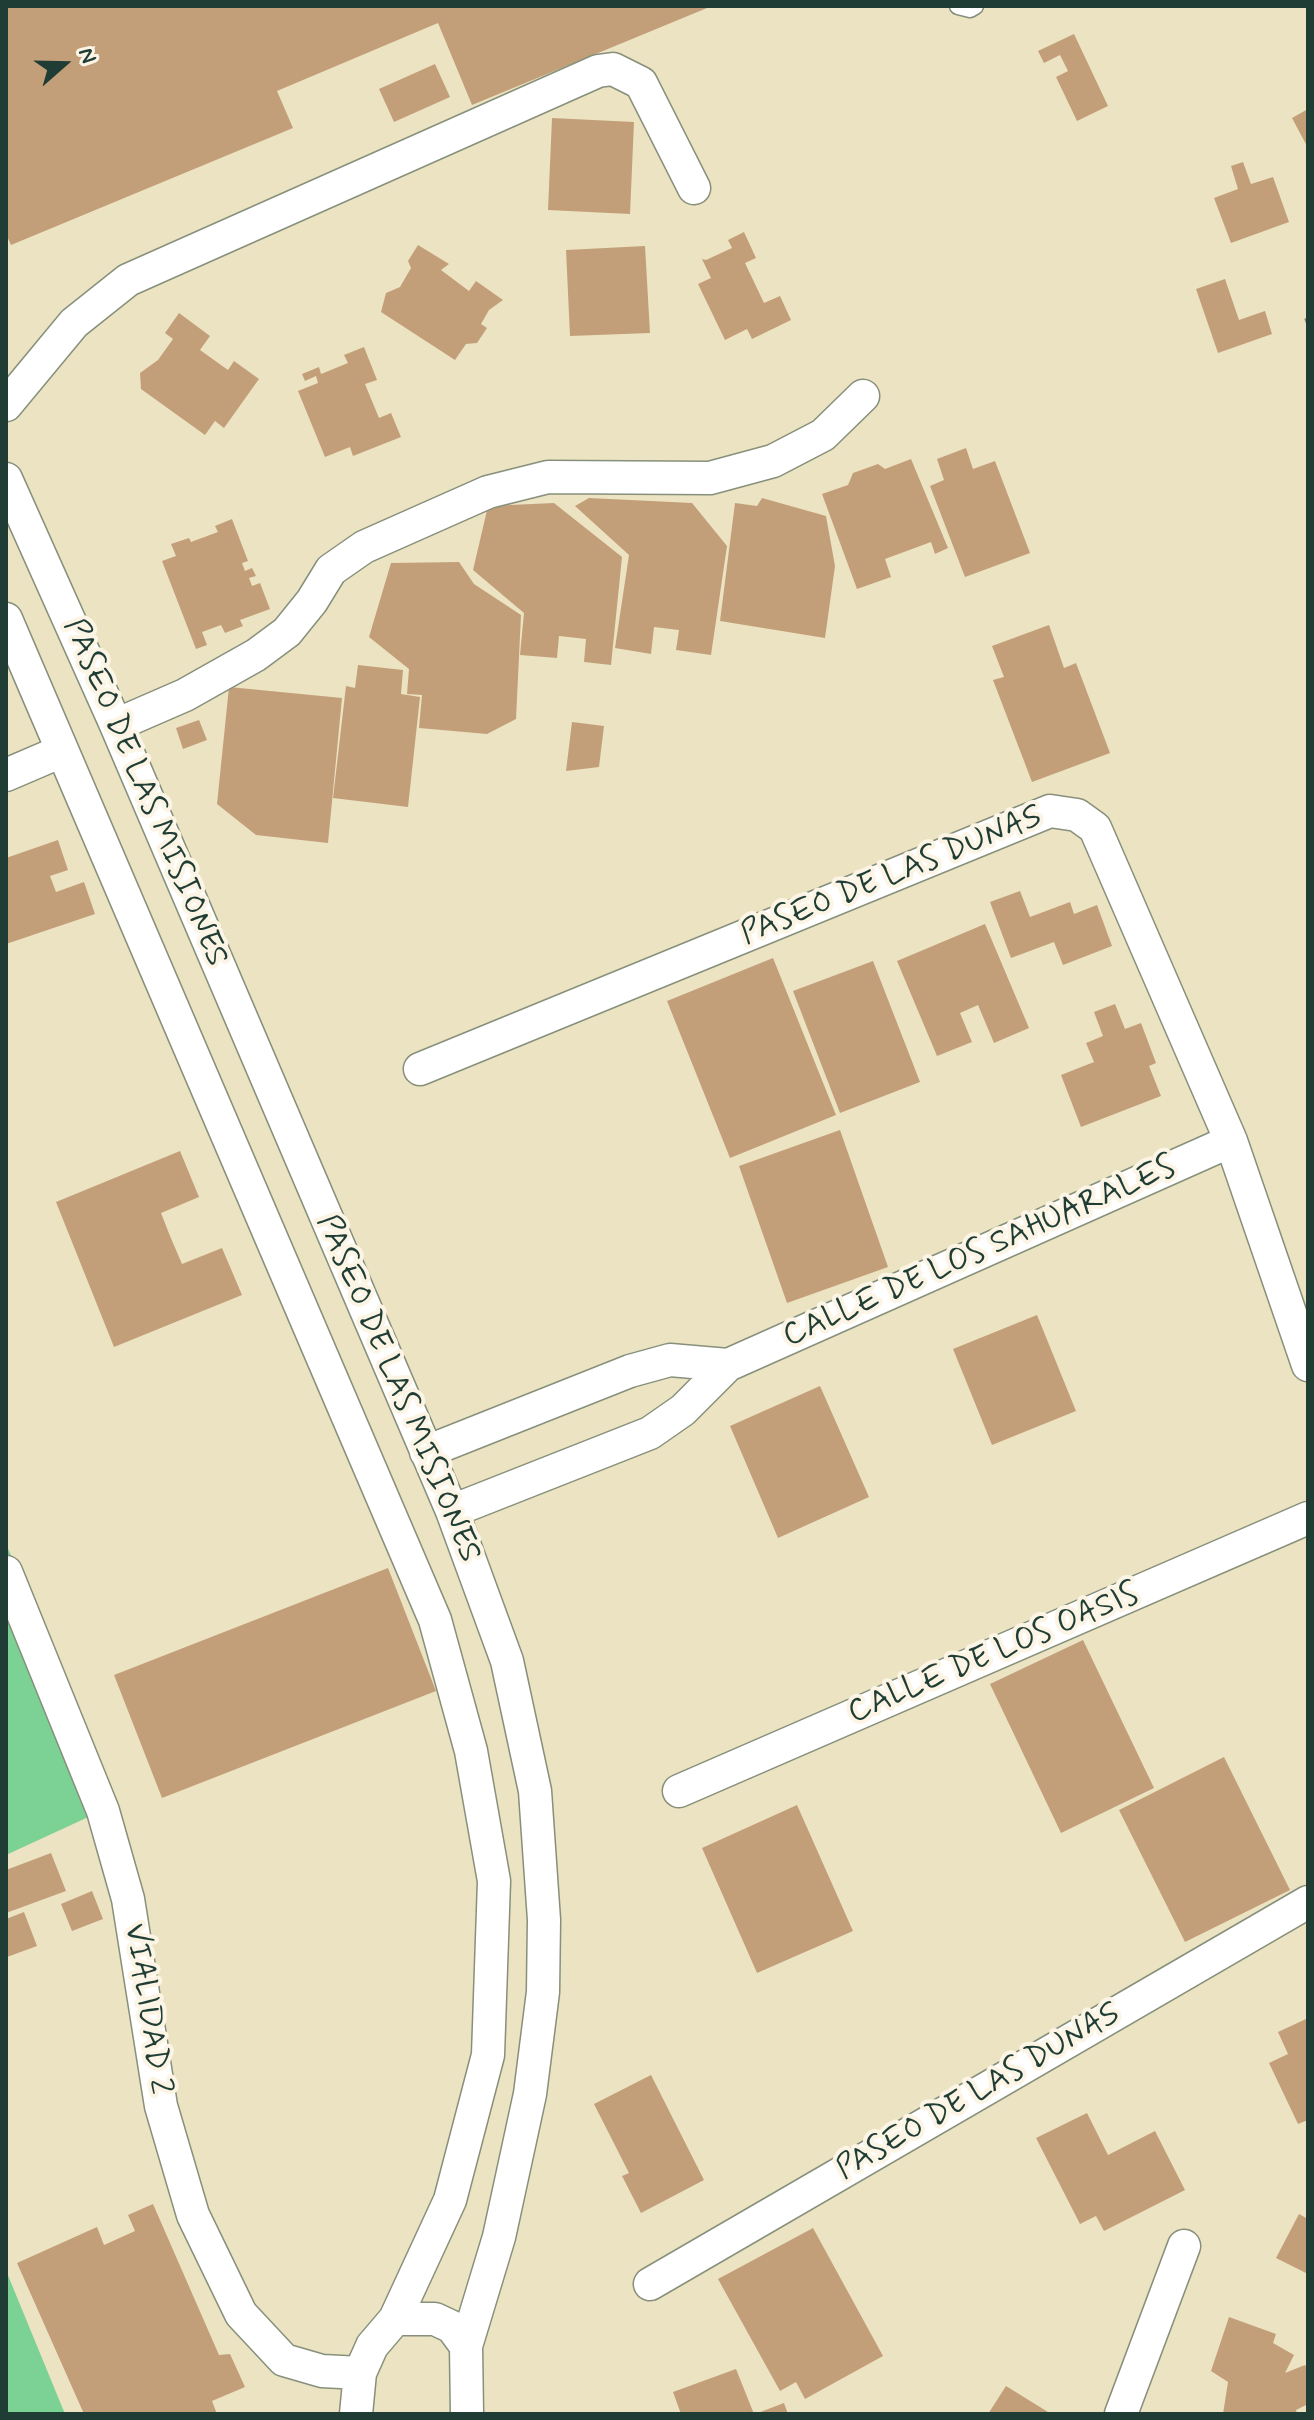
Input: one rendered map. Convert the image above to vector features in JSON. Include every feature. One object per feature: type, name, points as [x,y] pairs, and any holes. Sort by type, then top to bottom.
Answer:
[{"type":"street","points":[[6,405],[74,323],[128,280],[598,71],[613,69],[641,83],[694,188]]},
{"type":"street","points":[[116,725],[185,695],[287,632],[312,601],[331,570],[364,547],[488,492],[548,477],[710,478],[773,461],[823,435],[863,396]]},
{"type":"street","name":"PASEO DE LAS MISIONES","points":[[6,479],[116,725],[452,1511],[507,1661],[535,1791],[544,1920],[543,1992],[530,2094],[499,2237],[466,2346],[467,2414]]},
{"type":"street","name":"PASEO DE LAS MISIONES","points":[[6,619],[435,1620],[471,1751],[494,1881],[488,2055],[450,2200],[395,2319],[372,2346],[360,2373],[354,2414]]},
{"type":"street","points":[[6,775],[62,751]]},
{"type":"street","name":"PASEO DE LAS DUNAS","points":[[420,1069],[1050,811],[1077,815],[1095,828],[1231,1141],[1308,1365]]},
{"type":"street","name":"CALLE DE LOS SAHUARALES","points":[[728,1365],[1231,1141]]},
{"type":"street","points":[[426,1452],[630,1371],[670,1360],[728,1365]]},
{"type":"street","points":[[452,1511],[650,1433],[683,1410],[728,1365]]},
{"type":"street","name":"CALLE DE LOS OASIS","points":[[679,1791],[1308,1518]]},
{"type":"street","name":"VIALIDAD 2","points":[[6,1572],[103,1811],[128,1899],[161,2106],[193,2215],[241,2314],[284,2360],[322,2371],[360,2373]]},
{"type":"street","name":"PASEO DE LAS DUNAS","points":[[650,2284],[1308,1902]]},
{"type":"street","points":[[1121,2414],[1184,2246]]},
{"type":"street","points":[[395,2319],[435,2319],[452,2327],[466,2346]]},
{"type":"lane","points":[[958,6],[970,9],[975,6]]},
{"type":"green space","points":[[6,1544],[79,1709],[110,1807],[6,1855]]},
{"type":"green space","points":[[6,2270],[7,2273],[65,2414],[6,2414]]},
{"type":"building","points":[[6,6],[712,6],[472,105],[438,23],[277,91],[293,128],[11,245],[6,234]]},
{"type":"building","points":[[1074,34],[1108,106],[1077,121],[1056,77],[1068,71],[1060,55],[1044,63],[1038,51]]},
{"type":"building","points":[[435,64],[450,97],[394,122],[379,89]]},
{"type":"building","points":[[1308,109],[1308,148],[1292,118]]},
{"type":"building","points":[[552,118],[634,122],[630,214],[548,210]]},
{"type":"building","points":[[1243,162],[1251,184],[1273,177],[1289,222],[1231,243],[1214,198],[1238,189],[1231,166]]},
{"type":"building","points":[[744,232],[756,258],[745,263],[764,303],[780,296],[791,320],[752,339],[747,329],[725,340],[698,284],[711,278],[702,259],[732,248],[728,240]]},
{"type":"building","points":[[418,245],[449,264],[441,270],[469,291],[476,281],[503,300],[489,310],[481,324],[487,328],[477,343],[466,344],[455,360],[381,312],[386,293],[400,287],[411,268],[408,261]]},
{"type":"building","points":[[645,246],[650,333],[570,336],[566,250]]},
{"type":"building","points":[[1225,279],[1239,320],[1265,311],[1272,334],[1218,353],[1196,289]]},
{"type":"building","points":[[179,313],[210,336],[200,350],[228,370],[234,361],[259,379],[224,428],[215,421],[205,435],[141,389],[140,373],[158,360],[173,339],[165,333]]},
{"type":"building","points":[[364,347],[377,380],[365,384],[379,418],[391,413],[401,437],[353,456],[350,447],[325,457],[298,391],[318,383],[316,376],[305,381],[302,374],[319,367],[321,374],[348,363],[344,355]]},
{"type":"building","points":[[966,448],[973,469],[995,461],[1030,553],[965,577],[930,486],[944,480],[937,459]]},
{"type":"building","points":[[911,459],[948,548],[935,554],[931,542],[885,559],[891,577],[857,589],[822,494],[848,485],[853,473],[878,464],[885,469]]},
{"type":"building","points":[[589,498],[692,503],[727,546],[711,655],[676,650],[679,630],[654,627],[651,654],[615,648],[629,555],[575,506]]},
{"type":"building","points":[[762,498],[826,516],[835,566],[825,638],[720,621],[735,503],[757,506]]},
{"type":"building","points":[[554,503],[622,557],[611,665],[584,662],[586,639],[559,636],[557,658],[520,655],[524,613],[473,570],[488,506]]},
{"type":"building","points":[[232,519],[248,561],[242,563],[245,571],[252,568],[256,576],[249,578],[252,586],[260,583],[270,609],[240,620],[243,626],[225,633],[221,625],[202,632],[207,645],[196,649],[162,561],[176,556],[171,544],[189,538],[191,542],[218,532],[215,526]]},
{"type":"building","points":[[459,562],[474,584],[521,615],[516,719],[487,734],[419,728],[422,695],[407,694],[409,669],[369,637],[391,563]]},
{"type":"building","points":[[1049,625],[1064,668],[1076,663],[1110,753],[1032,782],[993,680],[1004,677],[992,646]]},
{"type":"building","points":[[358,665],[403,670],[401,694],[420,697],[408,807],[333,798],[346,686],[355,688]]},
{"type":"building","points":[[229,687],[342,698],[328,843],[256,835],[217,804]]},
{"type":"building","points":[[199,720],[207,740],[183,749],[176,728]]},
{"type":"building","points":[[572,722],[604,726],[599,767],[566,771]]},
{"type":"building","points":[[58,840],[68,870],[50,876],[56,892],[84,882],[95,914],[6,944],[6,858]]},
{"type":"building","points":[[1020,891],[1030,917],[1070,902],[1074,914],[1097,905],[1112,946],[1063,965],[1054,942],[1011,958],[990,902]]},
{"type":"building","points":[[985,924],[1029,1028],[994,1043],[978,1005],[960,1013],[972,1042],[937,1056],[897,961]]},
{"type":"building","points":[[773,958],[836,1115],[730,1158],[667,1001]]},
{"type":"building","points":[[873,961],[920,1082],[840,1113],[793,991]]},
{"type":"building","points":[[1115,1004],[1125,1029],[1141,1023],[1156,1063],[1149,1066],[1161,1096],[1081,1127],[1061,1075],[1094,1062],[1086,1043],[1103,1036],[1094,1012]]},
{"type":"building","points":[[840,1130],[888,1267],[787,1303],[739,1166]]},
{"type":"building","points":[[180,1151],[199,1197],[161,1213],[182,1264],[222,1248],[242,1295],[114,1347],[56,1202]]},
{"type":"building","points":[[1037,1315],[1076,1411],[992,1445],[953,1349]]},
{"type":"building","points":[[820,1386],[869,1497],[778,1538],[730,1426]]},
{"type":"building","points":[[388,1568],[436,1691],[162,1798],[114,1675]]},
{"type":"building","points":[[1083,1640],[1154,1788],[1061,1833],[990,1684]]},
{"type":"building","points":[[1224,1757],[1290,1890],[1185,1942],[1119,1810]]},
{"type":"building","points":[[797,1805],[853,1931],[757,1973],[702,1848]]},
{"type":"building","points":[[51,1853],[66,1891],[6,1913],[6,1870]]},
{"type":"building","points":[[92,1891],[103,1919],[72,1931],[61,1904]]},
{"type":"building","points":[[24,1912],[37,1946],[7,1957],[6,1919]]},
{"type":"building","points":[[1306,2019],[1308,2120],[1298,2124],[1269,2063],[1288,2054],[1278,2032]]},
{"type":"building","points":[[651,2075],[704,2180],[641,2213],[622,2176],[629,2173],[594,2104]]},
{"type":"building","points":[[1087,2113],[1108,2155],[1155,2131],[1185,2190],[1104,2231],[1096,2216],[1080,2224],[1036,2138]]},
{"type":"building","points":[[153,2204],[219,2355],[230,2354],[245,2387],[212,2401],[217,2414],[84,2414],[17,2263],[97,2227],[104,2245],[135,2231],[128,2215]]},
{"type":"building","points":[[1299,2214],[1308,2219],[1308,2274],[1276,2258]]},
{"type":"building","points":[[813,2228],[883,2356],[805,2399],[796,2382],[780,2391],[718,2279]]},
{"type":"building","points":[[1229,2317],[1276,2334],[1273,2343],[1294,2355],[1285,2373],[1305,2365],[1308,2370],[1308,2404],[1296,2410],[1297,2414],[1223,2414],[1228,2382],[1211,2371]]},
{"type":"building","points":[[736,2369],[754,2414],[681,2414],[673,2392]]},
{"type":"building","points":[[1006,2386],[1048,2412],[1047,2414],[988,2414]]},
{"type":"building","points":[[784,2403],[788,2414],[755,2414]]}]
